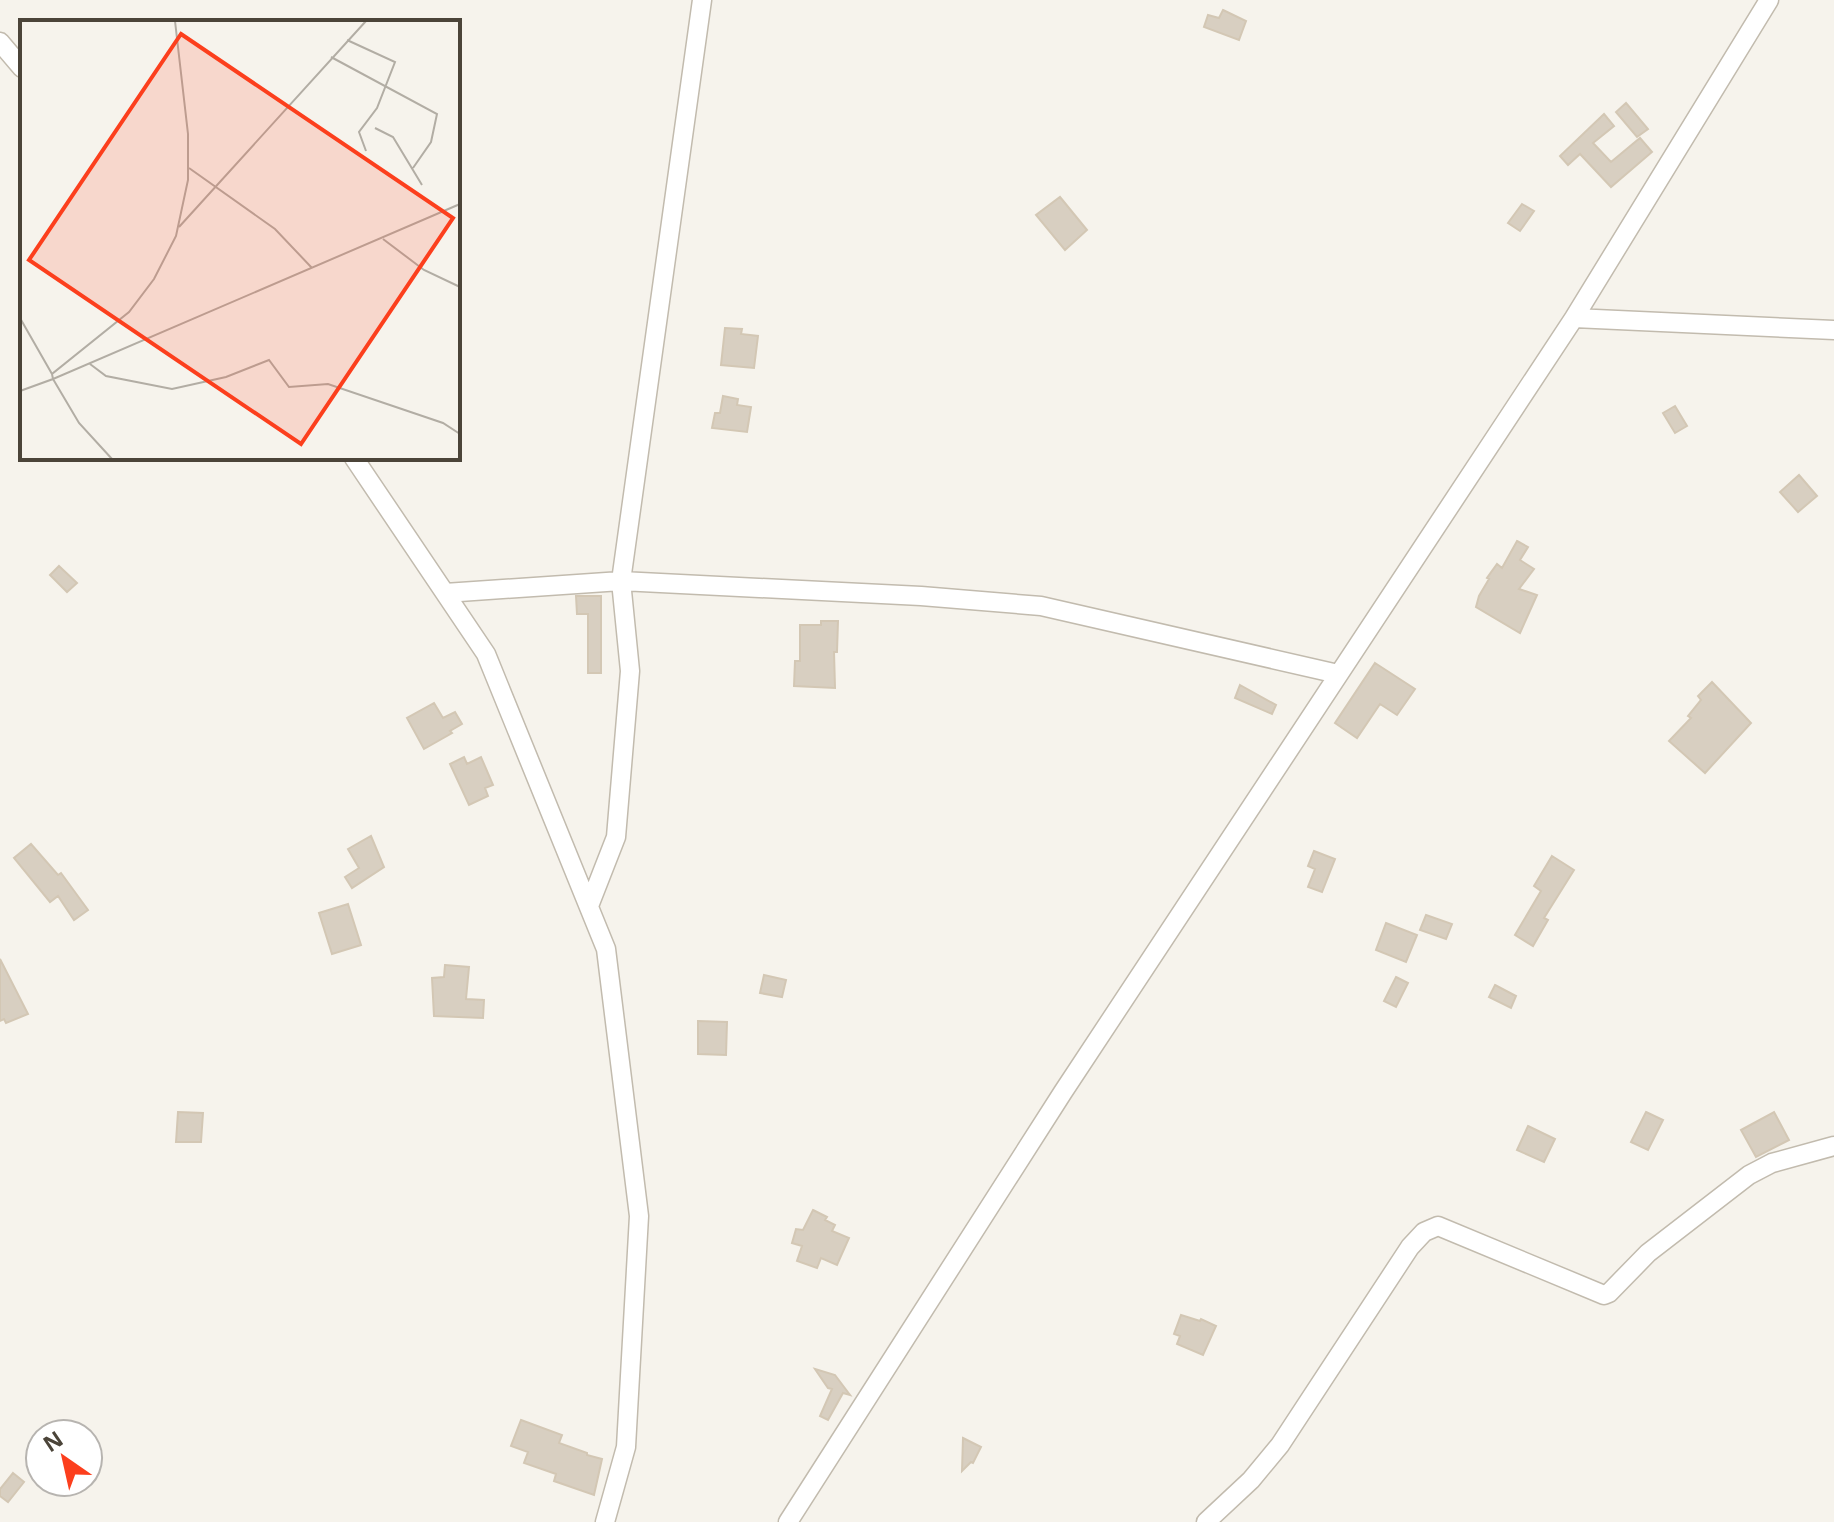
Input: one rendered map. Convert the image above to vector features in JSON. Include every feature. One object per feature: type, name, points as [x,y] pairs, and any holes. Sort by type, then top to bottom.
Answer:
[{"type":"street","points":[[589,906],[616,837],[630,671],[621,581],[702,0]]},
{"type":"street","points":[[788,1522],[1063,1092],[1574,318],[1769,0]]},
{"type":"street","points":[[0,42],[20,66]]},
{"type":"street","points":[[1574,318],[1834,330]]},
{"type":"street","points":[[355,460],[486,654],[606,949],[639,1216],[626,1447],[605,1522]]},
{"type":"street","points":[[445,593],[621,581],[921,596],[1041,606],[1338,674]]},
{"type":"street","points":[[1206,1522],[1251,1480],[1280,1445],[1410,1247],[1424,1232],[1438,1226],[1604,1295],[1648,1253],[1749,1175],[1772,1163],[1834,1146]]},
{"type":"building","points":[[1223,10],[1246,21],[1239,40],[1204,27],[1208,15],[1219,18]]},
{"type":"building","points":[[1626,103],[1648,129],[1637,137],[1616,112]]},
{"type":"building","points":[[1604,114],[1614,126],[1593,143],[1611,162],[1640,138],[1652,152],[1611,187],[1580,154],[1568,165],[1560,156]]},
{"type":"building","points":[[1060,197],[1087,230],[1065,250],[1036,215]]},
{"type":"building","points":[[1522,204],[1534,211],[1520,231],[1508,223]]},
{"type":"building","points":[[725,328],[742,329],[741,334],[758,336],[754,368],[721,365]]},
{"type":"building","points":[[723,396],[738,399],[737,405],[751,407],[747,432],[712,428],[715,413],[720,413]]},
{"type":"building","points":[[1675,406],[1687,426],[1675,433],[1663,413]]},
{"type":"building","points":[[1799,475],[1817,496],[1798,512],[1780,492]]},
{"type":"building","points":[[1517,541],[1528,547],[1520,560],[1534,569],[1519,589],[1537,595],[1520,633],[1476,607],[1487,578],[1497,564],[1502,568]]},
{"type":"building","points":[[59,566],[77,583],[67,592],[50,575]]},
{"type":"building","points":[[576,596],[601,596],[601,673],[588,673],[588,614],[577,614]]},
{"type":"building","points":[[821,621],[838,621],[837,652],[834,652],[835,688],[794,686],[795,661],[800,661],[800,625],[821,625]]},
{"type":"building","points":[[1375,663],[1415,689],[1397,715],[1380,704],[1357,738],[1335,723]]},
{"type":"building","points":[[1712,682],[1751,723],[1705,773],[1669,741],[1691,718],[1688,716],[1701,700],[1698,696]]},
{"type":"building","points":[[1240,685],[1276,705],[1272,714],[1235,698]]},
{"type":"building","points":[[434,703],[443,718],[455,712],[462,724],[424,749],[407,718]]},
{"type":"building","points":[[464,757],[467,764],[481,757],[493,785],[485,788],[488,796],[469,805],[450,764]]},
{"type":"building","points":[[371,836],[384,867],[352,888],[345,877],[359,868],[348,849]]},
{"type":"building","points":[[31,844],[58,875],[61,873],[88,910],[74,920],[58,896],[50,902],[14,858]]},
{"type":"building","points":[[1314,851],[1335,859],[1322,892],[1308,887],[1315,869],[1308,866]]},
{"type":"building","points":[[1552,856],[1574,870],[1544,918],[1548,920],[1533,946],[1515,935],[1541,891],[1534,886]]},
{"type":"building","points":[[348,904],[361,945],[332,954],[319,913]]},
{"type":"building","points":[[1426,915],[1452,924],[1446,939],[1420,930]]},
{"type":"building","points":[[1386,923],[1417,935],[1406,962],[1376,950]]},
{"type":"building","points":[[0,959],[28,1014],[6,1023],[4,1019],[0,1021]]},
{"type":"building","points":[[445,965],[469,967],[466,999],[484,1000],[483,1018],[434,1016],[432,978],[444,977]]},
{"type":"building","points":[[764,975],[786,980],[782,997],[760,993]]},
{"type":"building","points":[[1396,977],[1408,983],[1396,1007],[1384,1001]]},
{"type":"building","points":[[1495,985],[1516,996],[1511,1008],[1489,997]]},
{"type":"building","points":[[698,1021],[727,1022],[726,1055],[698,1054]]},
{"type":"building","points":[[178,1112],[203,1113],[201,1142],[176,1142]]},
{"type":"building","points":[[1646,1112],[1663,1120],[1648,1150],[1631,1142]]},
{"type":"building","points":[[1774,1112],[1789,1140],[1756,1157],[1741,1130]]},
{"type":"building","points":[[1528,1126],[1555,1139],[1544,1162],[1517,1150]]},
{"type":"building","points":[[813,1210],[835,1225],[832,1231],[849,1238],[837,1265],[821,1258],[817,1268],[797,1261],[802,1246],[792,1243],[796,1229],[803,1230]]},
{"type":"building","points":[[1181,1315],[1216,1326],[1203,1355],[1177,1344],[1180,1336],[1174,1334]]},
{"type":"building","points":[[815,1369],[835,1375],[850,1395],[843,1393],[828,1420],[820,1416],[832,1389],[828,1388]]},
{"type":"building","points":[[521,1420],[562,1435],[559,1443],[602,1459],[594,1495],[554,1481],[556,1474],[524,1463],[528,1452],[511,1446]]},
{"type":"building","points":[[963,1438],[981,1447],[973,1463],[962,1471]]},
{"type":"building","points":[[13,1473],[24,1482],[8,1502],[0,1496],[0,1489]]}]
